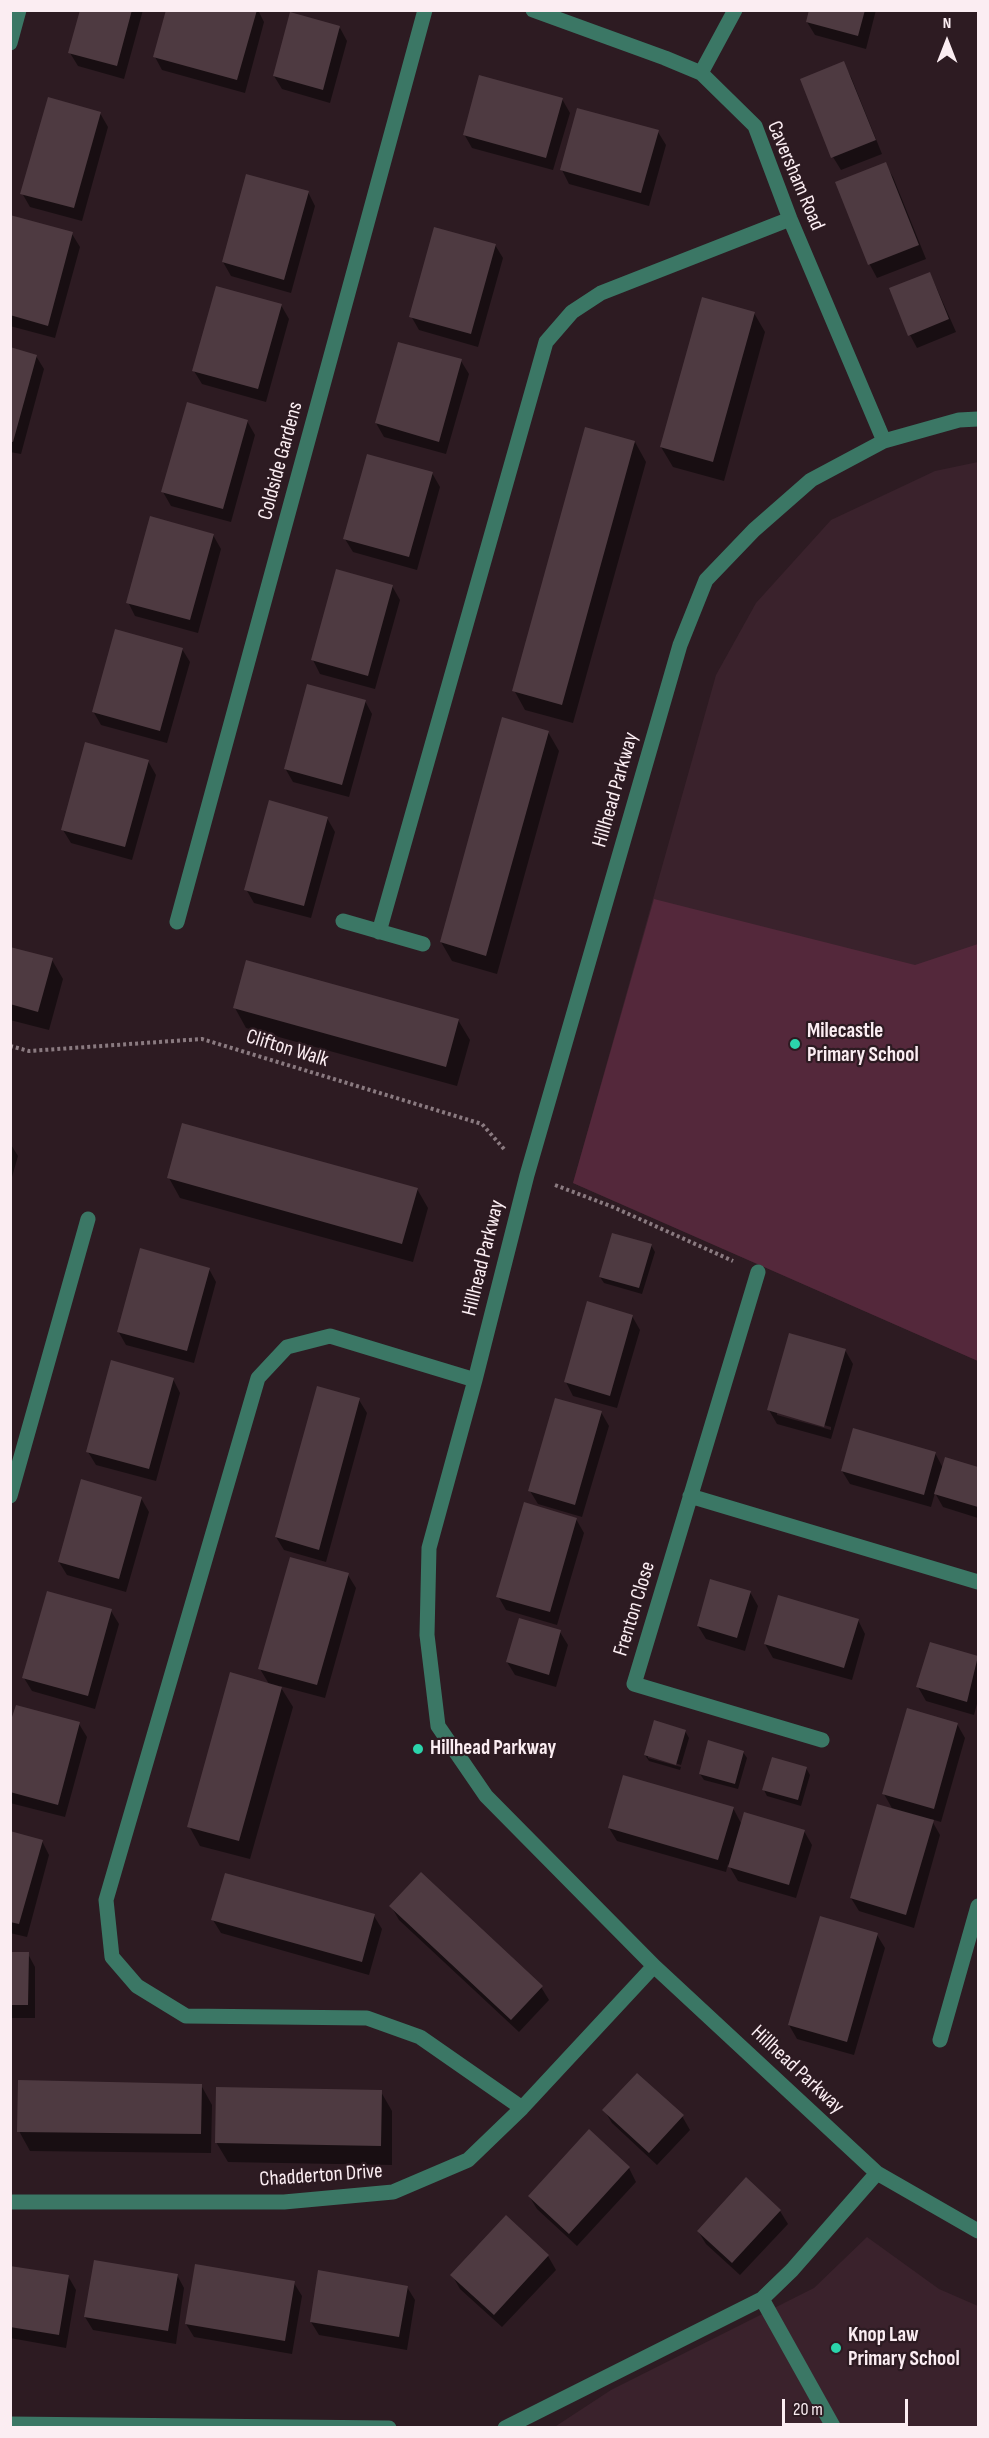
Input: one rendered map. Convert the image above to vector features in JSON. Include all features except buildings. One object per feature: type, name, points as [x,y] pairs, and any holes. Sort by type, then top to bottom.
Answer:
[{"type":"street","points":[[10,43],[19,10]]},
{"type":"street","name":"Coldside Gardens","points":[[177,922],[425,10]]},
{"type":"street","name":"Caversham Road","points":[[533,10],[700,73],[755,126],[790,219],[884,441]]},
{"type":"street","points":[[700,73],[735,10]]},
{"type":"street","points":[[379,932],[546,342],[572,312],[601,293],[790,219]]},
{"type":"street","name":"Hillhead Parkway","points":[[978,419],[959,420],[884,441],[811,480],[754,530],[706,580],[680,645],[527,1175],[429,1548],[427,1635],[438,1726],[486,1796],[654,1966],[877,2173],[978,2231]]},
{"type":"street","points":[[343,921],[423,944]]},
{"type":"street","points":[[10,1496],[88,1219]]},
{"type":"street","name":"Frenton Close","points":[[758,1272],[634,1684],[822,1740]]},
{"type":"street","points":[[475,1380],[330,1336],[287,1347],[258,1378],[106,1900],[112,1957],[137,1986],[186,2016],[367,2018],[420,2037],[522,2108]]},
{"type":"street","points":[[690,1496],[978,1582]]},
{"type":"street","points":[[940,2040],[978,1906]]},
{"type":"street","name":"Chadderton Drive","points":[[10,2202],[284,2202],[393,2192],[468,2160],[522,2108],[654,1966]]},
{"type":"street","points":[[505,2427],[762,2299],[792,2270],[877,2173]]},
{"type":"street","points":[[762,2299],[834,2427]]},
{"type":"street","points":[[10,2424],[389,2427]]},
{"type":"path","name":"Clifton Walk","points":[[10,1046],[29,1051],[202,1039],[482,1124],[527,1175]]},
{"type":"path","points":[[527,1175],[613,1207],[758,1272]]},
{"type":"shaded area","name":"Milecastle Primary School","points":[[978,462],[978,1361],[573,1183],[716,675],[756,603],[831,520],[935,471]]},
{"type":"shaded area","points":[[654,899],[915,965],[978,944],[978,1361],[573,1183]]},
{"type":"shaded area","name":"Knop Law Primary School","points":[[867,2237],[939,2289],[978,2306],[978,2427],[553,2428],[611,2390],[814,2288]]},
{"type":"place","name":"Milecastle Primary School","points":[[795,1044]]},
{"type":"place","name":"Hillhead Parkway","points":[[418,1749]]},
{"type":"place","name":"Knop Law Primary School","points":[[836,2348]]}]
